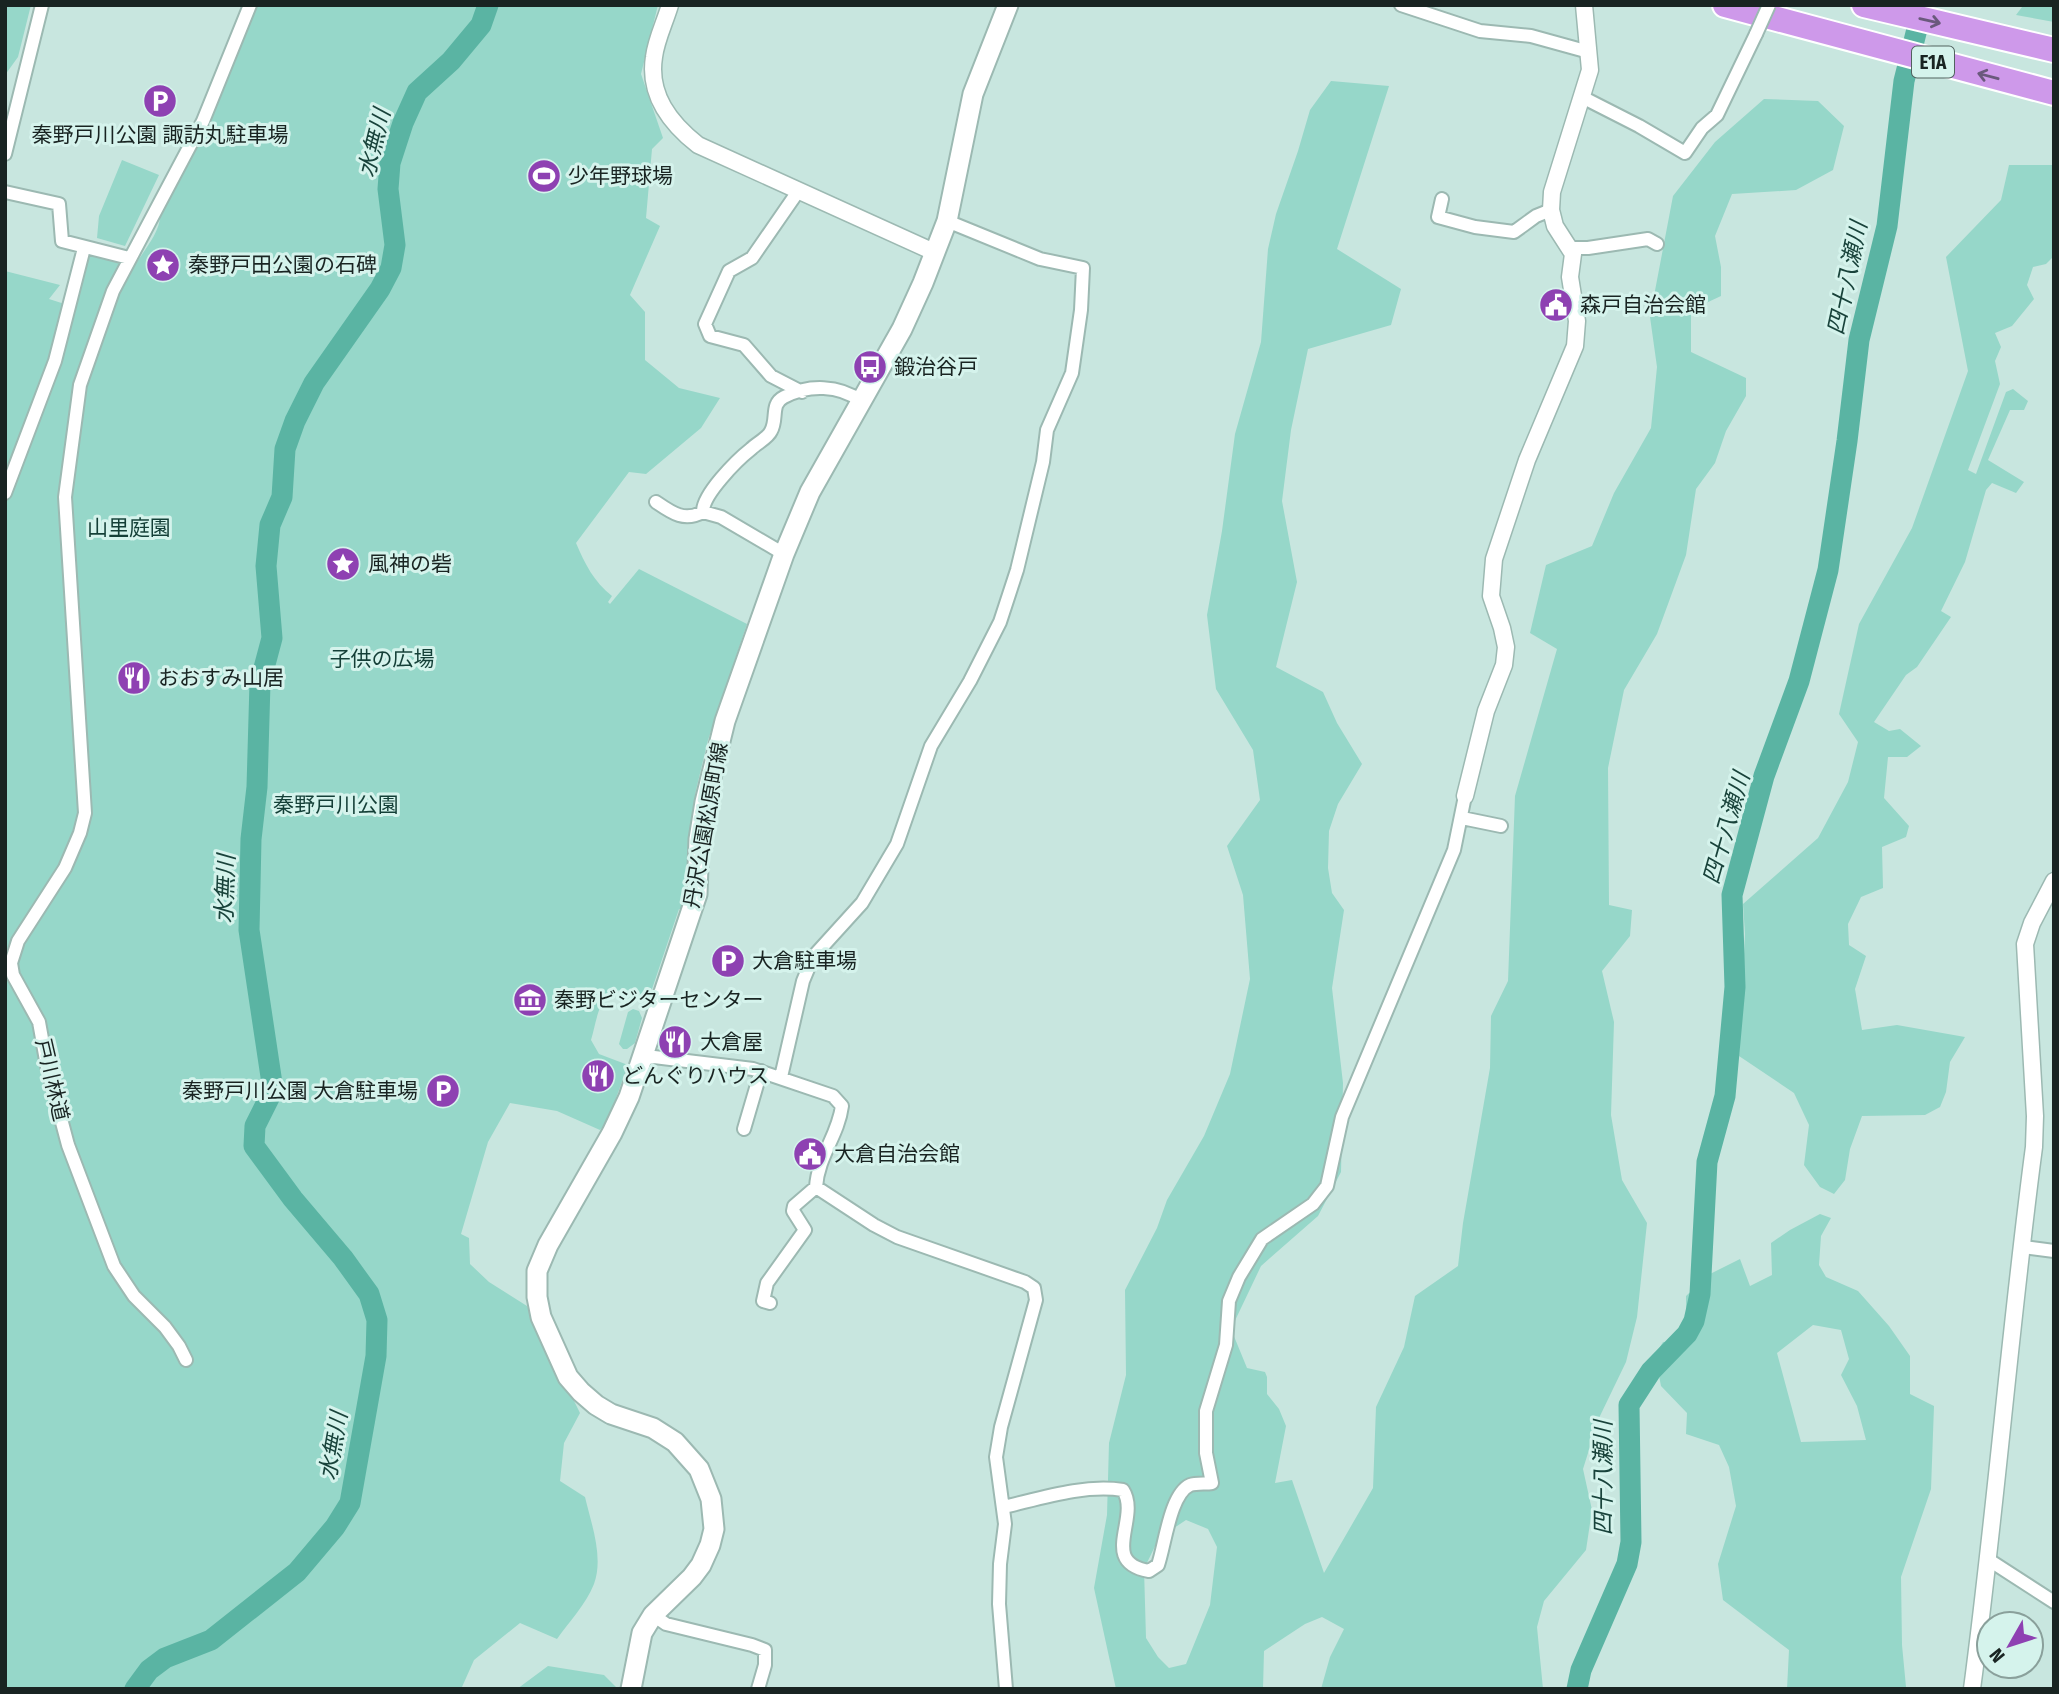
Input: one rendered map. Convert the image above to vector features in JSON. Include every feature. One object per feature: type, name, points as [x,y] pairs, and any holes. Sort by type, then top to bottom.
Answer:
[{"type":"highway","name":"E1A","points":[[1725,5],[2054,93]]},
{"type":"highway","name":"E1A","points":[[1864,5],[2054,50]]},
{"type":"main road","name":"丹沢公園松原町線","points":[[631,1689],[642,1633],[653,1615],[692,1577],[710,1545],[714,1529],[706,1484],[699,1469],[675,1442],[653,1428],[611,1414],[596,1405],[568,1377],[541,1317],[537,1297],[537,1270],[629,1097],[696,894],[699,839],[724,721],[784,554],[810,492],[902,329],[947,221],[973,94],[1008,5]]},
{"type":"street","points":[[5,154],[42,5]]},
{"type":"street","name":"戸川林道","points":[[186,1360],[165,1326],[134,1296],[114,1266],[68,1145],[47,1066],[39,1022],[13,975],[11,963],[18,941],[65,868],[80,833],[85,813],[65,496],[80,385],[113,291],[203,121],[250,5]]},
{"type":"street","points":[[670,5],[654,57],[654,81],[659,102],[670,118],[698,145],[934,252]]},
{"type":"street","points":[[1401,5],[1480,31],[1531,36],[1589,52]]},
{"type":"street","points":[[1004,1507],[1057,1494],[1098,1488],[1123,1490],[1129,1499],[1123,1549],[1127,1562],[1135,1568],[1149,1571],[1158,1565],[1176,1500],[1191,1485],[1212,1483],[1206,1453],[1206,1411],[1226,1345],[1229,1301],[1234,1289],[1262,1239],[1313,1204],[1327,1186],[1342,1117],[1454,850],[1486,711],[1504,665],[1506,648],[1502,628],[1490,596],[1494,559],[1527,460],[1575,345],[1577,321],[1570,289],[1573,254],[1555,226],[1550,209],[1552,192],[1590,70],[1584,5]]},
{"type":"street","points":[[1583,97],[1685,153],[1702,128],[1717,115],[1769,5]]},
{"type":"street","points":[[799,190],[752,258],[729,271],[705,324],[710,335],[744,345],[771,376],[802,392]]},
{"type":"street","points":[[5,192],[59,204],[62,241],[129,258]]},
{"type":"street","points":[[1442,199],[1438,217],[1475,228],[1514,232],[1550,209]]},
{"type":"street","points":[[781,1077],[803,981],[813,957],[862,903],[897,844],[931,746],[970,681],[1000,622],[1017,570],[1043,462],[1047,430],[1072,373],[1082,310],[1083,268],[1040,259],[947,221]]},
{"type":"street","points":[[1571,248],[1648,239],[1657,244]]},
{"type":"street","points":[[5,493],[55,361],[85,248]]},
{"type":"street","points":[[703,512],[708,496],[739,459],[771,432],[776,404],[783,397],[833,388],[849,392],[861,401]]},
{"type":"street","points":[[656,502],[678,517],[694,517],[703,512],[721,517],[784,554]]},
{"type":"street","points":[[1462,818],[1501,826]]},
{"type":"street","points":[[1972,1689],[1989,1560],[2034,1147],[2035,1116],[2025,944],[2032,923],[2054,881]]},
{"type":"street","points":[[642,1059],[654,1057],[761,1071],[833,1096],[842,1107],[840,1121],[817,1168],[816,1187],[794,1206],[793,1211],[805,1230],[767,1283],[763,1301],[770,1303]]},
{"type":"street","points":[[744,1129],[761,1071]]},
{"type":"street","points":[[816,1187],[897,1237],[1025,1282],[1034,1288],[1037,1300],[1001,1427],[996,1457],[1005,1524],[999,1604],[1006,1689]]},
{"type":"street","points":[[2022,1247],[2054,1251]]},
{"type":"street","points":[[1989,1560],[2051,1596]]},
{"type":"street","points":[[653,1615],[666,1624],[765,1650],[765,1665],[758,1689]]},
{"type":"green space","points":[[5,5],[31,5],[18,57],[5,75]]},
{"type":"green space","name":"秦野戸川公園","points":[[256,5],[658,5],[641,74],[663,138],[652,149],[646,218],[660,226],[630,295],[645,312],[645,360],[679,388],[720,398],[701,428],[646,474],[629,472],[576,543],[591,572],[612,596],[608,602],[610,604],[639,569],[747,624],[708,740],[696,790],[689,838],[694,840],[687,911],[679,909],[650,995],[637,996],[621,990],[613,992],[603,1002],[597,1017],[591,1040],[599,1054],[628,1065],[607,1123],[600,1130],[557,1111],[510,1103],[488,1142],[461,1234],[469,1238],[470,1264],[489,1282],[527,1306],[580,1413],[564,1443],[560,1481],[585,1497],[596,1540],[597,1574],[582,1606],[557,1639],[520,1623],[474,1660],[462,1687],[455,1689],[5,1689],[5,271],[60,285],[49,299],[74,307],[87,252],[136,263],[155,233],[160,215],[203,134]]},
{"type":"green space","points":[[2054,5],[2054,22],[2016,15],[2022,7]]},
{"type":"green space","points":[[1331,81],[1389,86],[1337,249],[1401,289],[1391,325],[1308,349],[1291,430],[1282,501],[1297,582],[1276,667],[1323,692],[1337,723],[1362,764],[1338,804],[1329,831],[1328,868],[1332,893],[1344,910],[1332,988],[1343,1083],[1341,1172],[1318,1216],[1261,1266],[1231,1329],[1247,1368],[1265,1372],[1267,1394],[1279,1409],[1286,1426],[1275,1483],[1292,1480],[1324,1573],[1373,1488],[1376,1407],[1404,1347],[1415,1296],[1458,1266],[1490,1068],[1491,1016],[1508,981],[1515,796],[1557,649],[1530,633],[1546,565],[1592,546],[1614,493],[1651,428],[1657,367],[1650,317],[1673,196],[1715,142],[1764,99],[1818,101],[1844,126],[1833,170],[1796,190],[1732,194],[1715,236],[1721,267],[1721,296],[1691,310],[1691,352],[1746,378],[1746,396],[1726,431],[1715,463],[1696,489],[1686,555],[1657,634],[1624,690],[1608,768],[1609,905],[1632,910],[1630,936],[1602,971],[1614,1022],[1611,1115],[1622,1180],[1647,1223],[1637,1317],[1626,1362],[1599,1418],[1583,1469],[1592,1510],[1586,1550],[1544,1601],[1537,1627],[1543,1689],[1321,1689],[1330,1657],[1344,1629],[1322,1617],[1305,1624],[1264,1651],[1263,1689],[1116,1689],[1094,1588],[1107,1515],[1109,1443],[1126,1375],[1125,1290],[1157,1228],[1167,1200],[1204,1136],[1230,1074],[1250,979],[1243,895],[1227,846],[1260,800],[1253,750],[1216,689],[1207,615],[1235,434],[1261,342],[1268,249],[1276,214],[1310,110]],"holes":[[[1186,1520],[1208,1529],[1217,1547],[1210,1605],[1186,1664],[1169,1668],[1146,1638],[1144,1569],[1159,1538]]]},
{"type":"green space","points":[[122,160],[159,175],[125,246],[97,238],[99,216]]},
{"type":"green space","points":[[2009,165],[2054,165],[2054,256],[2046,264],[2033,267],[2027,285],[2034,299],[2012,326],[1995,333],[2001,347],[1995,361],[2000,384],[1968,470],[1976,474],[2006,392],[2013,389],[2028,401],[2024,410],[2010,410],[1988,460],[2024,482],[2016,493],[1992,483],[1986,490],[1965,562],[1941,611],[1951,617],[1917,667],[1906,675],[1874,722],[1889,731],[1900,729],[1921,746],[1907,757],[1888,757],[1884,798],[1909,826],[1906,837],[1882,847],[1883,888],[1861,897],[1848,924],[1849,945],[1866,956],[1855,989],[1862,1030],[1897,1025],[1965,1037],[1950,1062],[1946,1092],[1940,1107],[1925,1115],[1862,1116],[1850,1149],[1845,1180],[1834,1194],[1820,1187],[1804,1165],[1809,1125],[1794,1093],[1739,1056],[1745,934],[1743,904],[1818,838],[1848,782],[1858,742],[1839,714],[1859,624],[1912,528],[1968,371],[1946,257],[2001,200]]},
{"type":"green space","points":[[633,1009],[639,1011],[642,1018],[635,1043],[623,1049],[619,1044],[628,1012]]},
{"type":"green space","points":[[1820,1214],[1831,1218],[1821,1236],[1819,1265],[1826,1277],[1858,1291],[1889,1326],[1910,1356],[1910,1394],[1934,1406],[1931,1489],[1901,1577],[1902,1645],[1906,1687],[1909,1689],[1787,1689],[1789,1650],[1723,1600],[1718,1564],[1736,1506],[1729,1467],[1719,1445],[1686,1434],[1687,1413],[1661,1386],[1655,1355],[1663,1342],[1687,1341],[1695,1333],[1686,1313],[1686,1296],[1708,1275],[1740,1259],[1750,1286],[1772,1275],[1771,1243]],"holes":[[[1813,1325],[1841,1330],[1849,1359],[1841,1375],[1857,1406],[1866,1440],[1801,1442],[1777,1353]]]},
{"type":"green space","points":[[548,1666],[604,1675],[618,1689],[517,1689]]},
{"type":"waterway","name":"水無川","points":[[135,1689],[149,1670],[165,1658],[211,1640],[297,1572],[335,1527],[350,1503],[376,1356],[377,1320],[369,1294],[254,1146],[255,1126],[273,1090],[249,930],[260,683],[272,638],[266,566],[270,525],[282,497],[285,449],[295,421],[314,383],[380,289],[391,268],[395,245],[388,189],[390,163],[403,123],[417,92],[451,61],[481,25],[488,5]]},
{"type":"waterway","name":"四十八瀬川","points":[[1577,1689],[1581,1670],[1627,1564],[1631,1542],[1629,1405],[1651,1371],[1687,1334],[1694,1321],[1700,1294],[1707,1162],[1725,1096],[1735,987],[1732,895],[1764,776],[1799,681],[1828,570],[1859,340],[1887,226],[1904,81],[1923,5]]},
{"type":"place","name":"秦野戸川公園 諏訪丸駐車場","points":[[160,101]]},
{"type":"place","name":"少年野球場","points":[[544,176]]},
{"type":"place","name":"秦野戸田公園の石碑","points":[[163,265]]},
{"type":"place","name":"森戸自治会館","points":[[1556,305]]},
{"type":"place","name":"鍛治谷戸","points":[[870,367]]},
{"type":"place","name":"風神の砦","points":[[343,564]]},
{"type":"place","name":"おおすみ山居","points":[[134,678]]},
{"type":"place","name":"大倉駐車場","points":[[728,961]]},
{"type":"place","name":"秦野ビジターセンター","points":[[530,1000]]},
{"type":"place","name":"大倉屋","points":[[675,1042]]},
{"type":"place","name":"どんぐりハウス","points":[[598,1076]]},
{"type":"place","name":"秦野戸川公園 大倉駐車場","points":[[443,1091]]},
{"type":"place","name":"大倉自治会館","points":[[810,1154]]},
{"type":"park label","name":"山里庭園","points":[[129,528]]},
{"type":"park label","name":"子供の広場","points":[[382,659]]}]
